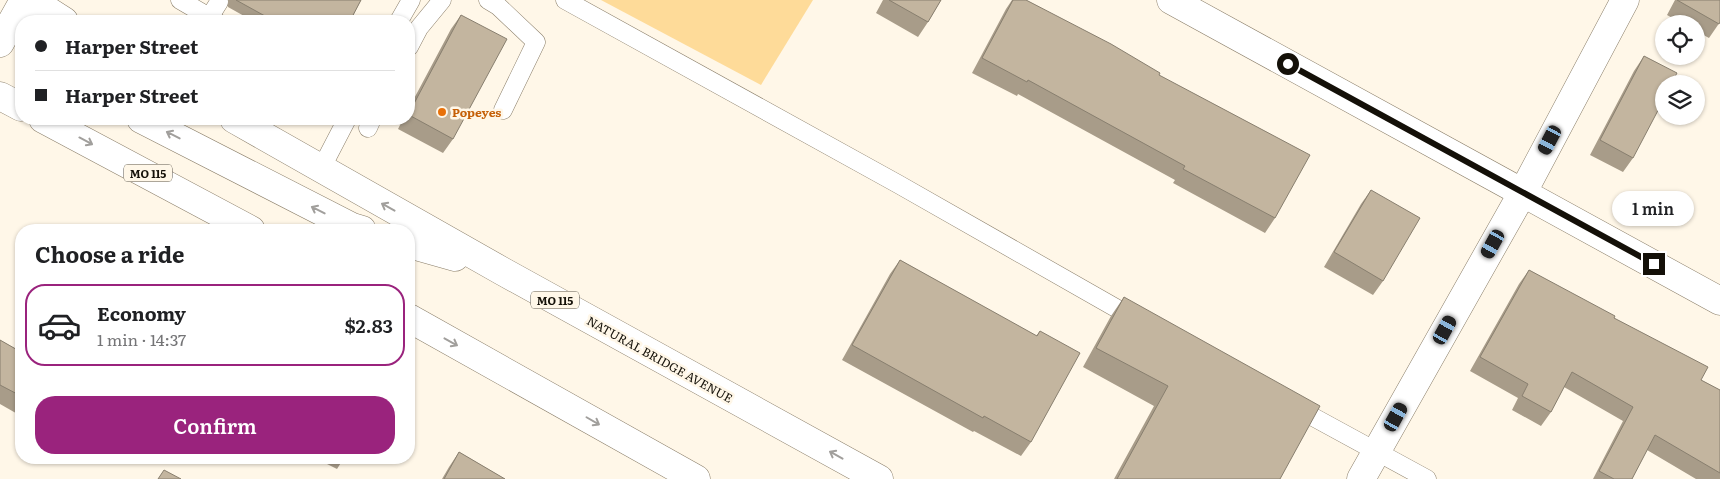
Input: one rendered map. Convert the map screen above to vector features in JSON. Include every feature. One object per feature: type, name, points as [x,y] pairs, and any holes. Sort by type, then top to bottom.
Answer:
[{"type":"main road","points":[[0,2],[11,0]]},
{"type":"main road","points":[[16,15],[24,0]]},
{"type":"main road","points":[[31,0],[55,15]]},
{"type":"main road","points":[[1171,0],[1720,301]]},
{"type":"main road","points":[[1361,479],[1523,192],[1625,0]]},
{"type":"main road","points":[[0,43],[15,16]]},
{"type":"main road","points":[[0,86],[15,87]]},
{"type":"main road","points":[[0,96],[15,105]]},
{"type":"main road","name":"MO 115","points":[[54,125],[241,224]]},
{"type":"main road","points":[[153,125],[346,224]]},
{"type":"main road","name":"NATURAL BRIDGE AVENUE","points":[[245,125],[502,271],[879,479]]},
{"type":"main road","points":[[415,246],[502,271]]},
{"type":"main road","points":[[415,321],[696,479]]},
{"type":"lane","points":[[180,0],[203,15]]},
{"type":"lane","points":[[403,15],[411,0]]},
{"type":"lane","points":[[415,36],[442,0]]},
{"type":"lane","points":[[488,0],[498,6],[536,42],[503,110]]},
{"type":"lane","points":[[565,0],[1153,328]]},
{"type":"lane","points":[[213,15],[219,2]]},
{"type":"lane","points":[[321,168],[344,125]]},
{"type":"lane","points":[[1280,398],[1426,479]]},
{"type":"shaded area","points":[[601,0],[813,0],[761,85]]},
{"type":"building","points":[[236,0],[361,0],[353,15],[263,15]]},
{"type":"building","points":[[889,0],[941,0],[928,22]]},
{"type":"building","points":[[1013,0],[1026,0],[1111,44],[1160,73],[1159,75],[1310,155],[1275,218],[1183,169],[1185,166],[1028,80],[1027,82],[982,58]]},
{"type":"building","points":[[1677,0],[1720,0],[1719,24]]},
{"type":"building","points":[[461,15],[507,39],[453,139],[415,118],[415,102]]},
{"type":"building","points":[[1644,56],[1655,62],[1655,65],[1661,65],[1677,73],[1676,75],[1655,75],[1655,116],[1633,158],[1600,140]]},
{"type":"building","points":[[1371,190],[1420,218],[1383,281],[1334,252]]},
{"type":"building","points":[[900,260],[1037,336],[1040,331],[1080,353],[1031,442],[984,416],[983,418],[852,345]]},
{"type":"building","points":[[1529,270],[1615,316],[1614,318],[1708,367],[1701,380],[1720,390],[1720,473],[1655,435],[1632,479],[1614,479],[1599,471],[1633,407],[1572,372],[1551,412],[1522,396],[1528,384],[1480,357]]},
{"type":"building","points":[[1124,297],[1320,406],[1280,479],[1117,479],[1168,386],[1096,348]]},
{"type":"building","points":[[0,340],[15,349],[15,393],[0,385]]},
{"type":"building","points":[[459,452],[505,479],[444,479]]},
{"type":"building","points":[[164,470],[181,479],[158,479]]},
{"type":"place","name":"Popeyes","points":[[442,112]]},
{"type":"route","points":[[1288,64],[1654,264]]}]
